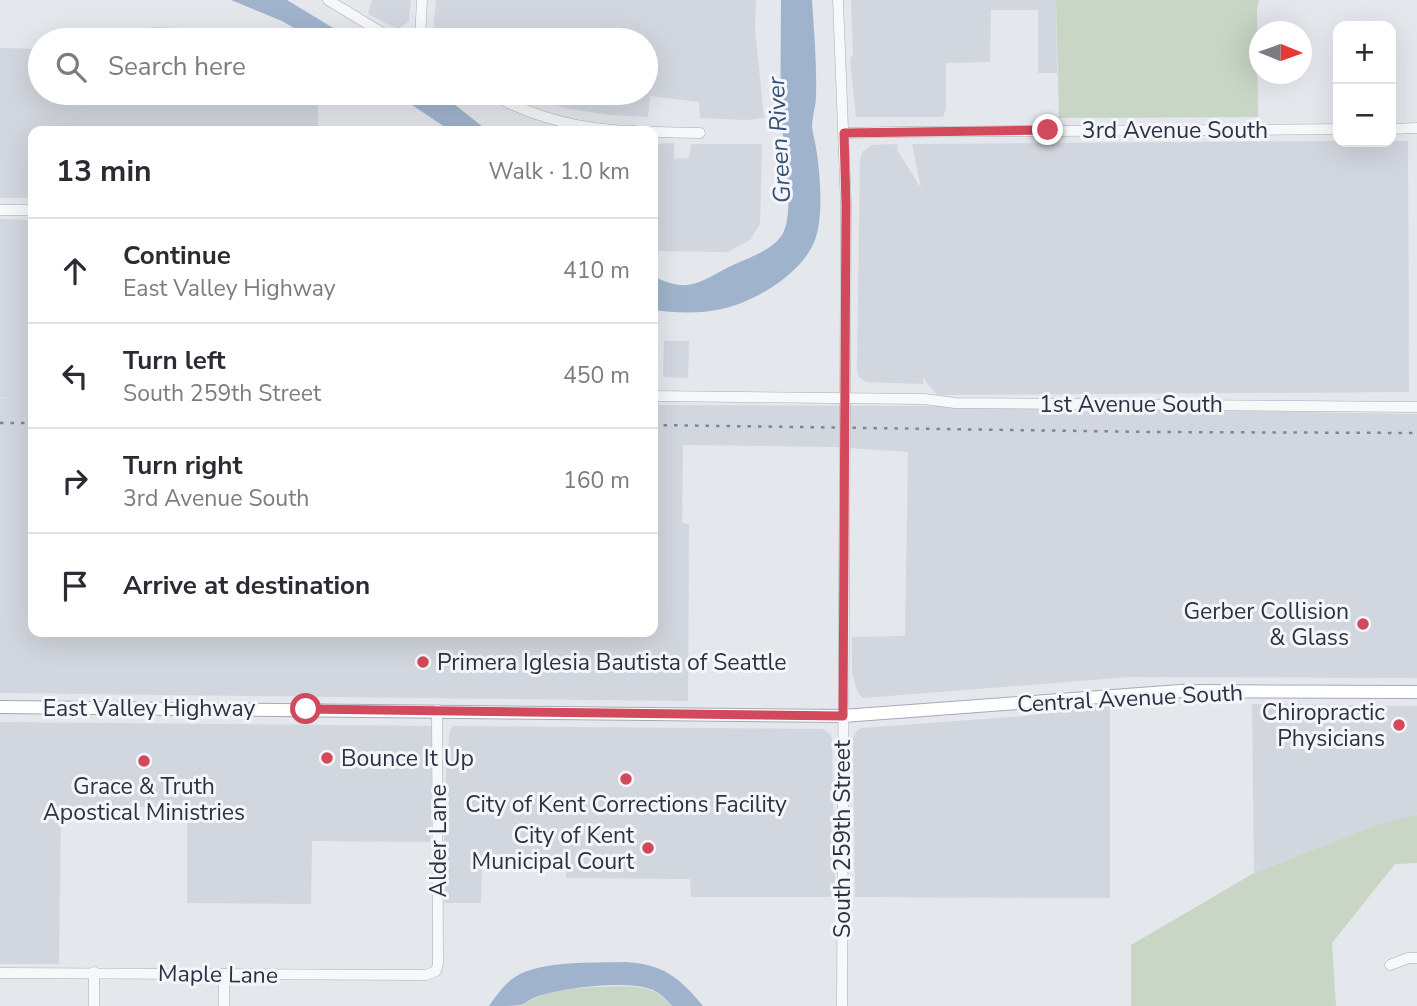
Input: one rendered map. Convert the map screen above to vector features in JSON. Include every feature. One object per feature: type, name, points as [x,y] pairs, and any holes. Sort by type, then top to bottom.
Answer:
[{"type":"main road","name":"Central Avenue South","points":[[843,716],[1181,691],[1417,692]]},
{"type":"main road","name":"East Valley Highway","points":[[0,707],[843,716]]},
{"type":"street","points":[[328,0],[374,28]]},
{"type":"street","points":[[421,28],[422,0]]},
{"type":"street","name":"South 259th Street","points":[[838,0],[846,205],[842,1006]]},
{"type":"street","points":[[515,105],[580,126]]},
{"type":"street","points":[[1396,129],[1417,128]]},
{"type":"street","name":"3rd Avenue South","points":[[844,133],[1333,129]]},
{"type":"street","points":[[658,132],[700,133]]},
{"type":"street","points":[[0,209],[28,210]]},
{"type":"street","name":"1st Avenue South","points":[[658,396],[924,399],[955,403],[1417,407]]},
{"type":"street","name":"Alder Lane","points":[[436,971],[437,710]]},
{"type":"street","points":[[1390,965],[1408,958],[1417,958]]},
{"type":"street","name":"Maple Lane","points":[[0,973],[426,975],[436,971]]},
{"type":"street","points":[[94,972],[94,1006]]},
{"type":"street","points":[[224,974],[224,1006]]},
{"type":"shaded area","points":[[372,0],[411,0],[409,21],[399,28],[368,14]]},
{"type":"shaded area","points":[[436,0],[756,0],[755,29],[764,118],[700,118],[699,102],[658,97],[658,28],[435,28]]},
{"type":"shaded area","points":[[851,0],[1056,0],[1057,73],[1038,73],[1038,10],[991,10],[990,62],[946,63],[946,109],[943,117],[856,117],[850,59],[853,55]]},
{"type":"shaded area","points":[[0,48],[28,49],[28,105],[318,105],[318,126],[28,126],[28,198],[0,198]]},
{"type":"shaded area","points":[[556,105],[649,105],[648,117],[568,109]]},
{"type":"shaded area","points":[[1333,141],[1333,147],[1396,147],[1396,141],[1408,141],[1409,392],[937,395],[923,378],[923,384],[866,382],[859,377],[860,161],[862,152],[872,145],[898,144],[897,150],[921,188],[912,144]]},
{"type":"shaded area","points":[[674,143],[674,159],[689,158],[691,144],[762,144],[760,224],[750,240],[728,252],[658,251],[658,144]]},
{"type":"shaded area","points":[[0,219],[28,220],[28,637],[658,637],[658,405],[939,406],[1417,414],[1417,678],[1129,677],[863,698],[855,685],[852,672],[852,637],[905,636],[908,452],[835,447],[683,445],[682,523],[689,524],[688,701],[0,693],[0,398],[17,398],[0,397]]},
{"type":"shaded area","points":[[664,341],[689,341],[688,378],[663,377]]},
{"type":"shaded area","points":[[1252,704],[1417,706],[1417,827],[1373,826],[1254,873]]},
{"type":"shaded area","points":[[1110,705],[1110,898],[855,897],[853,737],[861,728],[1025,716]]},
{"type":"shaded area","points":[[0,722],[432,726],[431,842],[312,841],[311,904],[187,903],[187,807],[61,806],[59,964],[0,964]]},
{"type":"shaded area","points":[[454,726],[823,729],[831,735],[832,741],[835,897],[691,897],[690,879],[566,878],[566,858],[482,858],[481,903],[444,903],[444,799],[449,736]]},
{"type":"green space","points":[[1056,0],[1259,0],[1257,21],[1249,21],[1249,84],[1258,84],[1258,117],[1059,118]]},
{"type":"green space","points":[[1417,815],[1417,863],[1395,864],[1332,943],[1336,1006],[1131,1006],[1131,945],[1254,873],[1373,826]]},
{"type":"green space","points":[[620,986],[649,990],[660,995],[672,1006],[521,1006],[542,995],[555,992]]},
{"type":"water","points":[[231,0],[287,0],[333,28],[294,28]]},
{"type":"water","points":[[781,0],[812,0],[816,100],[812,127],[819,167],[820,202],[819,224],[812,247],[804,259],[780,282],[736,305],[713,311],[658,310],[658,278],[683,285],[699,282],[764,251],[782,235],[786,224],[788,192],[781,107]]},
{"type":"water","points":[[412,105],[455,105],[482,126],[444,126]]},
{"type":"water","points":[[625,962],[650,966],[669,974],[686,987],[703,1006],[672,1006],[653,990],[639,986],[610,985],[547,994],[521,1005],[489,1006],[507,983],[526,972],[553,965]]},
{"type":"railway","points":[[0,423],[28,423]]},
{"type":"railway","points":[[658,425],[1417,433]]},
{"type":"place","name":"Gerber Collision & Glass","points":[[1363,624]]},
{"type":"place","name":"Primera Iglesia Bautista of Seattle","points":[[423,662]]},
{"type":"place","name":"Chiropractic Physicians","points":[[1399,725]]},
{"type":"place","name":"Bounce It Up","points":[[327,758]]},
{"type":"place","name":"Grace & Truth Apostical Ministries","points":[[144,761]]},
{"type":"place","name":"City of Kent Corrections Facility","points":[[626,779]]},
{"type":"place","name":"City of Kent Municipal Court","points":[[648,848]]},
{"type":"route","points":[[306,709],[843,716],[846,205],[844,133],[1048,130]]},
{"type":"water label","name":"Green River","points":[[779,140]]}]
